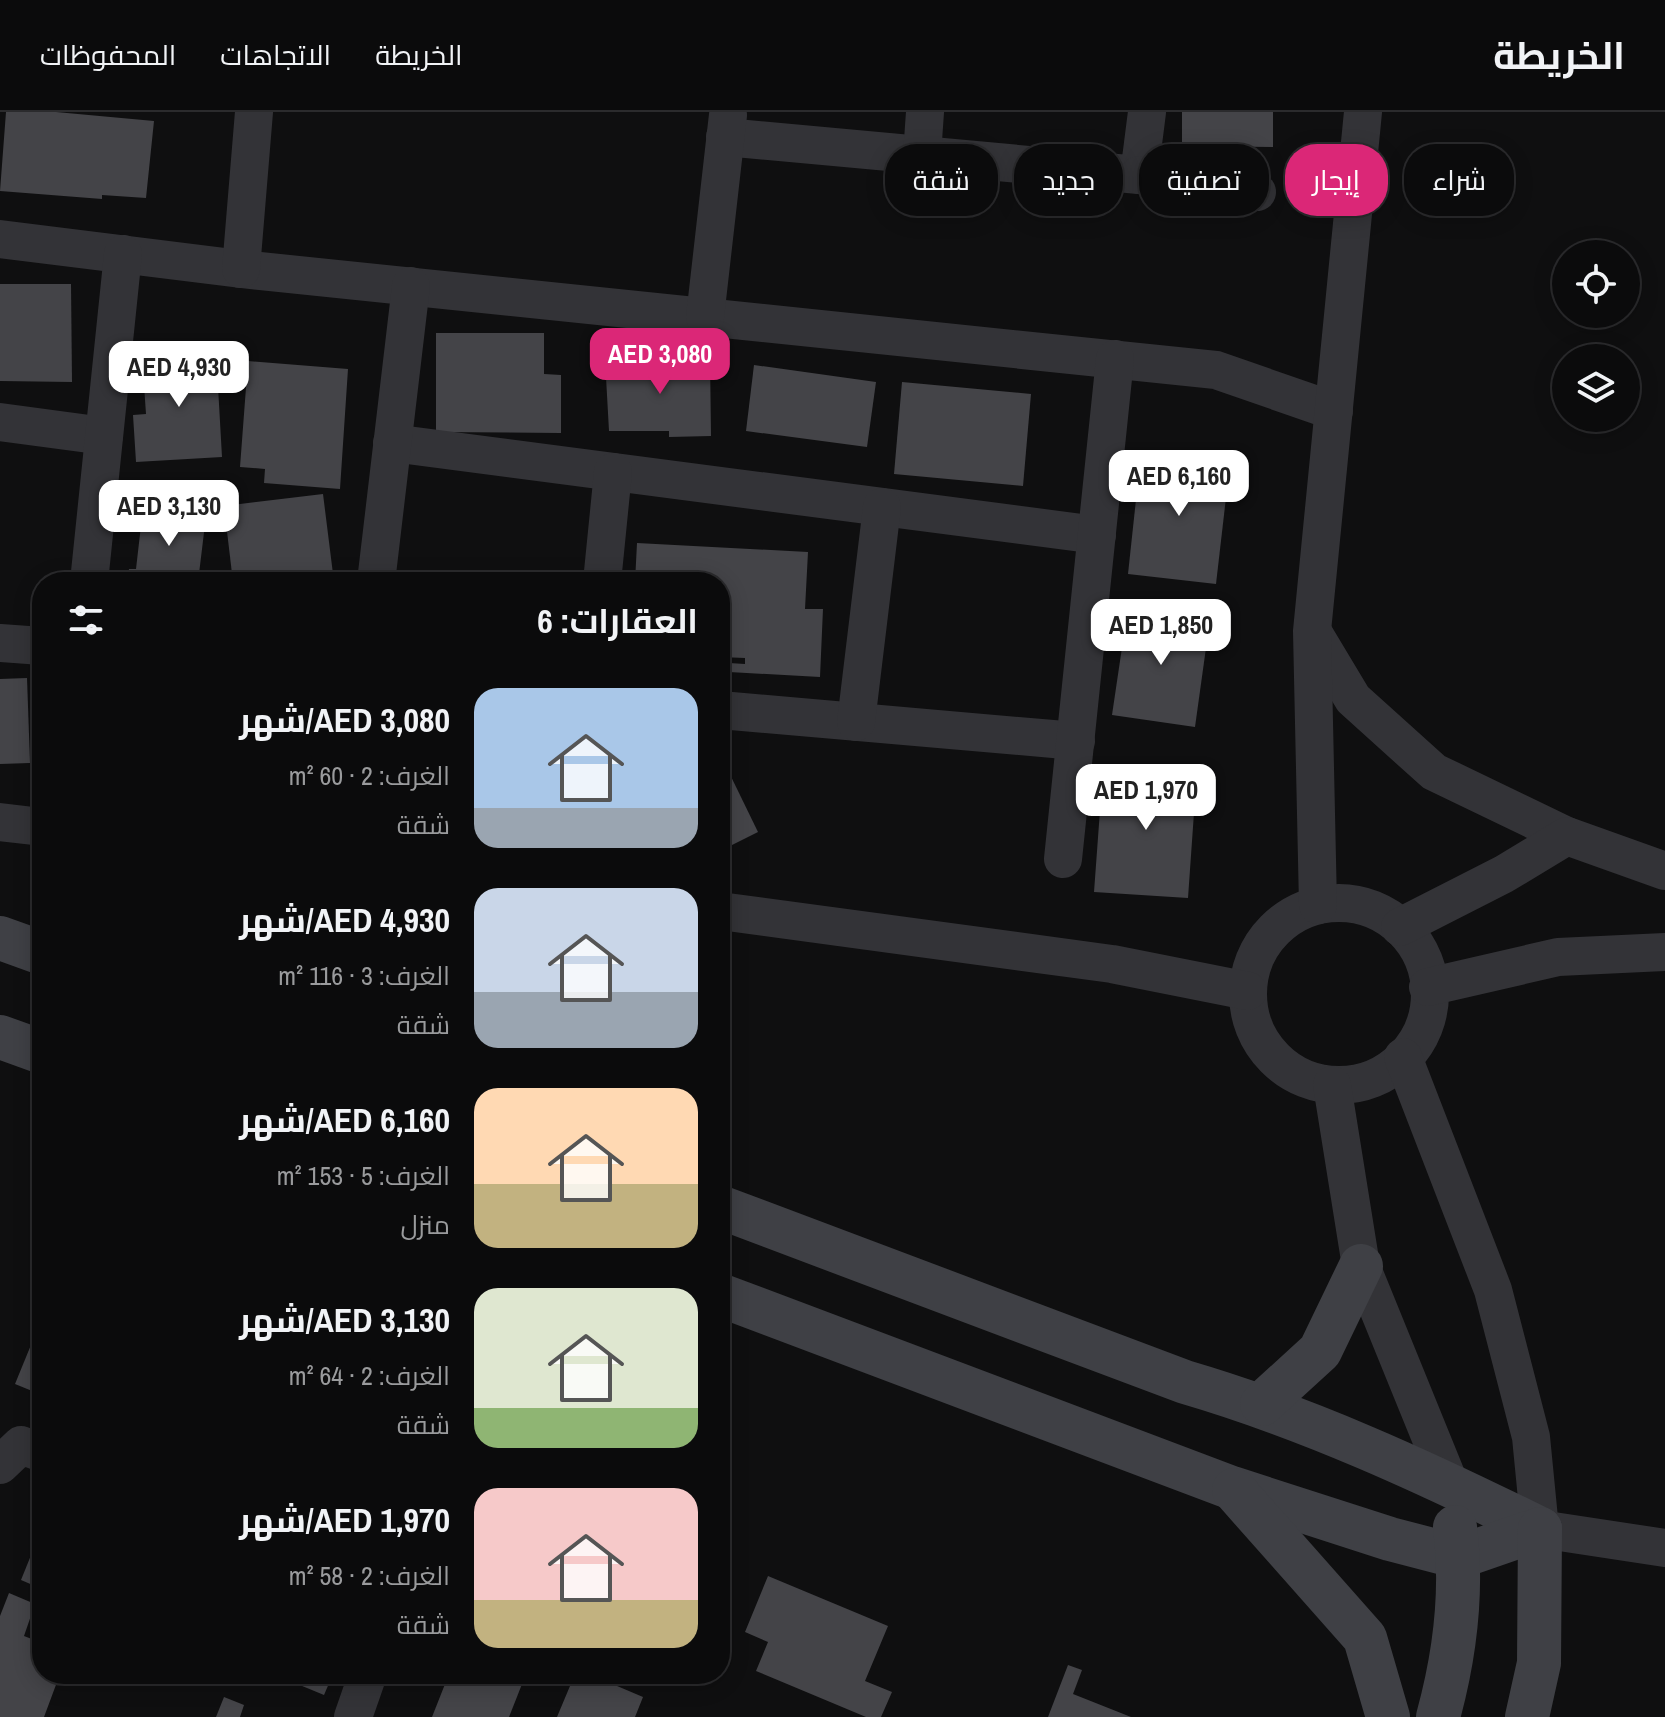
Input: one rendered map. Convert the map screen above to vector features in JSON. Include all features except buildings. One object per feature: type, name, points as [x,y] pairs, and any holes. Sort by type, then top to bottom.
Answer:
[{"type":"street","points":[[241,269],[254,112]]},
{"type":"street","points":[[923,144],[925,112]]},
{"type":"street","points":[[1143,144],[1147,112]]},
{"type":"street","points":[[1318,905],[1312,631],[1363,112]]},
{"type":"street","points":[[705,317],[727,125],[885,149]]},
{"type":"street","points":[[998,162],[1139,175]]},
{"type":"street","points":[[0,239],[241,269],[1216,370],[1334,411]]},
{"type":"street","points":[[90,572],[123,254]]},
{"type":"street","points":[[377,572],[411,286]]},
{"type":"street","points":[[1063,859],[1115,359]]},
{"type":"street","points":[[0,422],[104,436]]},
{"type":"street","points":[[392,443],[1097,535]]},
{"type":"street","points":[[603,572],[613,472]]},
{"type":"street","points":[[856,722],[882,507]]},
{"type":"street","points":[[1312,631],[1353,699],[1434,772],[1567,836],[1665,871]]},
{"type":"street","points":[[0,643],[32,645]]},
{"type":"street","points":[[730,711],[1076,741]]},
{"type":"street","points":[[0,822],[32,826]]},
{"type":"street","points":[[1400,927],[1504,874],[1567,836]]},
{"type":"street","points":[[1354,904],[1379,912],[1400,927],[1416,947],[1427,971],[1428,987],[1425,1022],[1403,1057],[1374,1078],[1350,1085],[1332,1085],[1299,1076],[1277,1061],[1261,1041],[1250,1017],[1248,991],[1252,966],[1263,943],[1281,923],[1318,905],[1354,904]]},
{"type":"street","points":[[730,912],[1112,964],[1248,991]]},
{"type":"street","points":[[0,938],[32,949]]},
{"type":"street","points":[[1428,987],[1558,957],[1663,946]]},
{"type":"street","points":[[0,1037],[32,1048]]},
{"type":"street","points":[[1403,1057],[1424,1103],[1493,1290],[1531,1437],[1540,1529],[1539,1663],[1527,1717]]},
{"type":"street","points":[[1332,1085],[1361,1266],[1450,1485],[1459,1557],[1453,1662],[1438,1717]]},
{"type":"street","points":[[730,1211],[1185,1382],[1262,1404],[1450,1485],[1540,1529],[1665,1548]]},
{"type":"street","points":[[1262,1404],[1320,1351],[1361,1266]]},
{"type":"street","points":[[730,1299],[1232,1488],[1390,1539],[1459,1557],[1540,1529]]},
{"type":"street","points":[[0,1465],[21,1445],[32,1449]]},
{"type":"street","points":[[1232,1488],[1365,1638],[1388,1717]]},
{"type":"street","points":[[353,1717],[365,1684]]}]
